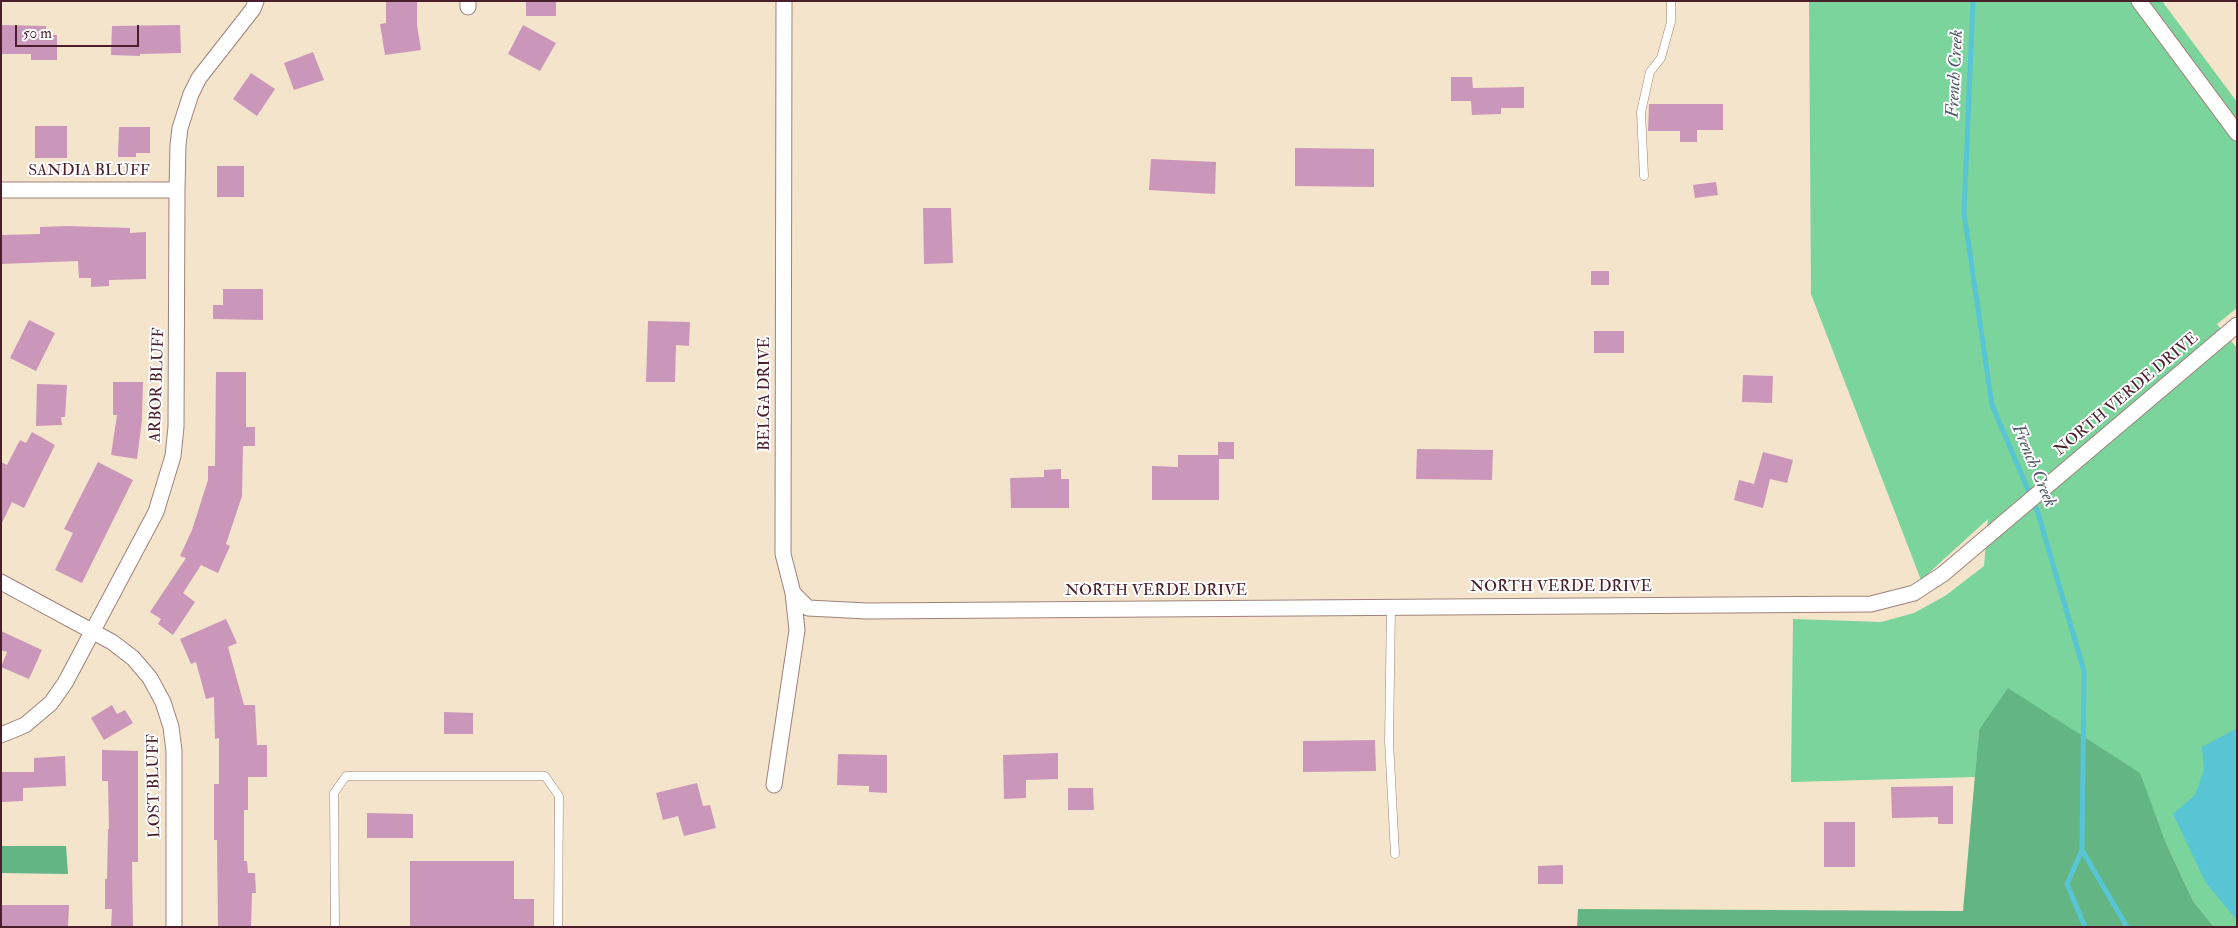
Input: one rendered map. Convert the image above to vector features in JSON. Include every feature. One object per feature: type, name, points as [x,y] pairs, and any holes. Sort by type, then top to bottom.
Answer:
[{"type":"street","name":"BELGA DRIVE","points":[[774,785],[797,630],[793,593],[784,554],[784,1]]},
{"type":"street","points":[[2139,1],[2237,133]]},
{"type":"street","name":"ARBOR BLUFF","points":[[1,735],[25,725],[51,703],[65,683],[156,512],[173,456],[177,405],[177,190],[179,136],[191,94],[209,63],[250,4]]},
{"type":"street","name":"SANDIA BLUFF","points":[[1,190],[177,190]]},
{"type":"street","name":"NORTH VERDE DRIVE","points":[[793,593],[808,608],[867,611],[1871,604],[1914,592],[1943,574],[2237,325]]},
{"type":"street","name":"LOST BLUFF","points":[[1,582],[112,642],[133,658],[150,678],[163,702],[171,727],[174,751],[174,927]]},
{"type":"lane","points":[[1644,176],[1641,112],[1650,72],[1662,58],[1671,22],[1671,1]]},
{"type":"lane","points":[[1391,607],[1388,740],[1396,854]]},
{"type":"lane","points":[[335,927],[334,793],[346,776],[544,776],[559,796],[558,927]]},
{"type":"green space","points":[[1809,1],[2162,1],[2237,102],[2237,308],[2217,324],[2237,348],[2237,927],[2214,927],[2193,901],[2165,841],[1979,730],[1975,777],[1791,782],[1793,619],[1881,622],[1914,613],[1945,596],[1984,566],[1988,519],[1921,580],[1811,294]]},
{"type":"green space","points":[[2008,688],[2140,773],[2165,841],[2193,901],[2214,927],[1577,927],[1578,909],[1963,911],[1979,730]]},
{"type":"green space","points":[[1,846],[66,846],[68,874],[1,873]]},
{"type":"water","points":[[2237,728],[2237,920],[2206,883],[2173,814],[2195,795],[2204,771],[2202,747]]},
{"type":"building","points":[[386,1],[417,1],[417,25],[421,50],[385,55],[380,24],[386,23]]},
{"type":"building","points":[[526,1],[556,1],[556,16],[526,16]]},
{"type":"building","points":[[1,25],[46,26],[46,35],[57,35],[57,60],[31,60],[31,54],[1,54]]},
{"type":"building","points":[[180,25],[181,53],[140,54],[140,56],[111,55],[112,26]]},
{"type":"building","points":[[523,25],[556,43],[540,71],[508,54]]},
{"type":"building","points":[[313,52],[324,80],[294,90],[284,63]]},
{"type":"building","points":[[251,73],[275,89],[257,116],[233,99]]},
{"type":"building","points":[[1451,77],[1472,77],[1473,88],[1524,87],[1524,108],[1501,108],[1501,114],[1472,115],[1471,101],[1451,101]]},
{"type":"building","points":[[1649,104],[1723,104],[1723,130],[1697,130],[1697,142],[1680,142],[1680,131],[1648,131]]},
{"type":"building","points":[[35,126],[67,126],[67,158],[35,158]]},
{"type":"building","points":[[119,127],[150,127],[150,153],[136,153],[136,157],[118,157]]},
{"type":"building","points":[[1295,148],[1374,149],[1374,187],[1295,186]]},
{"type":"building","points":[[1151,159],[1216,162],[1215,194],[1149,190]]},
{"type":"building","points":[[217,166],[244,166],[244,197],[217,197]]},
{"type":"building","points":[[1716,182],[1718,195],[1695,198],[1693,185]]},
{"type":"building","points":[[923,208],[951,208],[953,263],[924,264]]},
{"type":"building","points":[[40,227],[130,228],[130,233],[146,232],[146,279],[109,280],[109,286],[91,287],[91,278],[79,278],[78,261],[1,264],[1,235],[40,234]]},
{"type":"building","points":[[1591,271],[1609,271],[1609,285],[1591,285]]},
{"type":"building","points":[[223,289],[263,289],[263,320],[213,319],[213,305],[223,305]]},
{"type":"building","points":[[29,320],[55,333],[36,371],[10,358]]},
{"type":"building","points":[[648,321],[690,322],[689,346],[676,345],[675,382],[646,382]]},
{"type":"building","points":[[1594,331],[1624,331],[1624,353],[1594,353]]},
{"type":"building","points":[[216,372],[246,372],[246,427],[255,427],[255,446],[243,446],[242,496],[226,544],[230,546],[218,573],[201,565],[183,593],[195,602],[173,635],[158,624],[161,619],[150,612],[186,558],[180,556],[192,530],[208,480],[208,466],[215,466]]},
{"type":"building","points":[[1743,375],[1773,376],[1772,403],[1742,402]]},
{"type":"building","points":[[113,382],[143,382],[142,420],[137,459],[111,455],[117,415],[113,415]]},
{"type":"building","points":[[37,384],[67,385],[65,417],[61,417],[62,425],[36,426]]},
{"type":"building","points":[[32,432],[55,445],[24,508],[12,502],[1,525],[1,462],[7,465],[20,440],[26,443]]},
{"type":"building","points":[[1218,442],[1234,442],[1234,459],[1219,459],[1219,500],[1152,500],[1152,466],[1178,467],[1178,455],[1218,455]]},
{"type":"building","points":[[1417,449],[1493,450],[1492,480],[1416,479]]},
{"type":"building","points":[[1763,452],[1793,460],[1787,483],[1770,479],[1763,508],[1734,500],[1739,480],[1754,484]]},
{"type":"building","points":[[98,462],[133,480],[82,583],[55,570],[73,533],[64,529]]},
{"type":"building","points":[[1061,469],[1061,479],[1069,479],[1069,508],[1011,508],[1010,478],[1044,477],[1044,470]]},
{"type":"building","points":[[226,619],[237,643],[228,647],[244,705],[255,705],[257,745],[267,745],[267,777],[248,777],[248,810],[244,810],[244,861],[247,861],[248,873],[255,873],[256,893],[252,893],[251,927],[218,927],[217,840],[214,840],[214,784],[219,784],[219,738],[215,739],[214,697],[206,699],[196,662],[191,664],[180,639]]},
{"type":"building","points":[[1,631],[42,650],[29,679],[1,667],[7,652],[1,650]]},
{"type":"building","points":[[112,705],[117,714],[125,710],[133,723],[104,740],[91,718]]},
{"type":"building","points":[[444,712],[473,713],[473,734],[444,734]]},
{"type":"building","points":[[1375,740],[1376,771],[1303,772],[1303,741]]},
{"type":"building","points":[[102,750],[138,751],[138,862],[132,862],[133,927],[111,927],[112,909],[105,909],[109,829],[108,781],[102,781]]},
{"type":"building","points":[[1058,753],[1058,779],[1026,780],[1026,798],[1004,799],[1003,755]]},
{"type":"building","points":[[838,754],[887,755],[887,793],[869,792],[869,786],[837,785]]},
{"type":"building","points":[[65,756],[66,786],[23,788],[23,801],[1,802],[1,772],[34,772],[34,758]]},
{"type":"building","points":[[697,783],[703,806],[710,805],[716,828],[684,836],[678,816],[663,820],[656,793]]},
{"type":"building","points":[[1953,786],[1953,824],[1938,824],[1938,817],[1892,818],[1891,787]]},
{"type":"building","points":[[1068,788],[1093,788],[1094,810],[1068,810]]},
{"type":"building","points":[[367,813],[413,814],[413,838],[367,838]]},
{"type":"building","points":[[1824,822],[1855,822],[1855,867],[1824,867]]},
{"type":"building","points":[[410,861],[514,861],[514,899],[534,899],[534,927],[410,927]]},
{"type":"building","points":[[1563,865],[1563,884],[1538,884],[1538,866]]},
{"type":"building","points":[[1,905],[69,905],[68,927],[1,927]]},
{"type":"waterway","name":"French Creek","points":[[1973,1],[1964,213],[1992,405],[2038,513],[2084,671],[2082,850],[2127,927]]},
{"type":"waterway","points":[[2082,850],[2067,884],[2085,927]]}]
